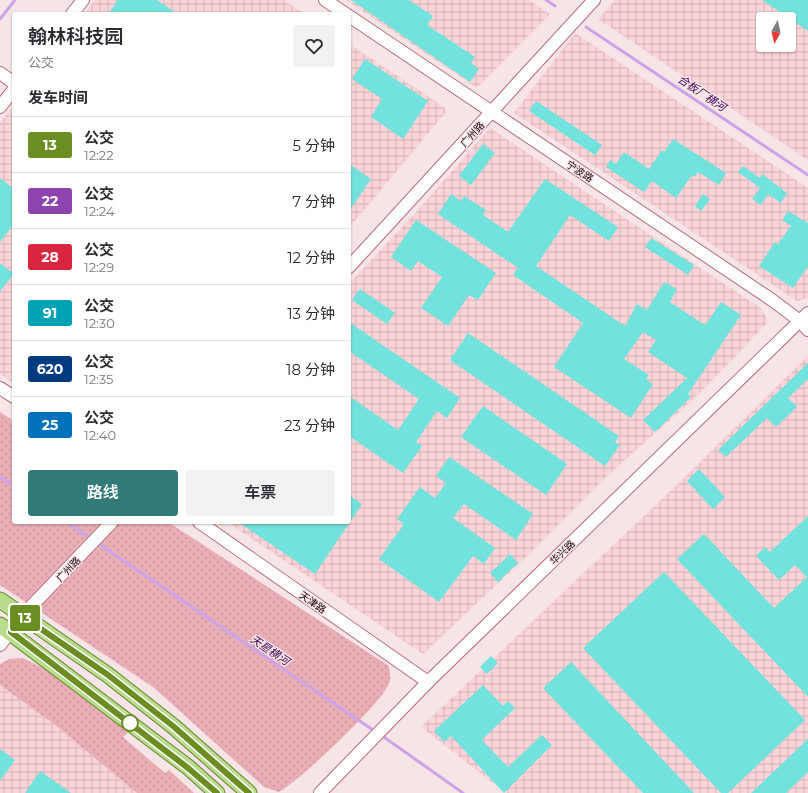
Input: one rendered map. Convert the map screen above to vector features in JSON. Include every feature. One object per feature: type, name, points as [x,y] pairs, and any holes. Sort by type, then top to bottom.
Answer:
[{"type":"main road","points":[[0,600],[108,675],[173,726],[249,793]]},
{"type":"main road","points":[[5,629],[188,768],[217,793]]},
{"type":"street","points":[[74,12],[83,0]]},
{"type":"street","points":[[325,0],[343,12]]},
{"type":"street","name":"广州路","points":[[351,265],[492,113],[594,0]]},
{"type":"street","name":"宁波路","points":[[351,17],[772,300],[804,317],[808,330]]},
{"type":"street","points":[[0,73],[12,82]]},
{"type":"street","points":[[0,107],[12,92]]},
{"type":"street","name":"华兴路","points":[[320,793],[428,682],[804,317]]},
{"type":"street","points":[[0,388],[12,396]]},
{"type":"street","name":"广州路","points":[[0,645],[5,629],[22,616],[110,524]]},
{"type":"street","name":"天津路","points":[[201,524],[428,682]]},
{"type":"shaded area","points":[[95,0],[284,0],[302,12],[86,12]]},
{"type":"shaded area","points":[[346,0],[529,0],[550,14],[477,88]]},
{"type":"shaded area","points":[[615,0],[808,0],[808,160],[598,19]]},
{"type":"shaded area","points":[[575,33],[808,188],[808,298],[797,301],[514,113]]},
{"type":"shaded area","points":[[351,45],[444,107],[446,112],[351,226]]},
{"type":"shaded area","points":[[12,108],[12,382],[0,374],[0,123]]},
{"type":"shaded area","points":[[490,128],[762,309],[768,322],[696,397],[608,475],[526,557],[423,654],[230,524],[351,524],[351,282],[418,210]]},
{"type":"shaded area","points":[[808,356],[808,793],[506,793],[421,727],[682,480]]},
{"type":"shaded area","points":[[0,412],[12,420],[12,524],[171,524],[389,666],[390,681],[385,691],[340,740],[304,773],[279,792],[264,787],[153,687],[0,585]]},
{"type":"shaded area","points":[[23,658],[43,668],[128,732],[123,737],[165,773],[169,770],[194,793],[137,793],[54,724],[0,685],[0,664],[9,659]]},
{"type":"shaded area","points":[[0,685],[54,724],[137,793],[0,793]]},
{"type":"building","points":[[118,0],[157,0],[175,12],[109,12]]},
{"type":"building","points":[[351,0],[409,0],[433,16],[427,25],[475,57],[471,63],[479,69],[470,82]]},
{"type":"building","points":[[762,0],[808,0],[808,31],[796,23],[796,12],[780,12]]},
{"type":"building","points":[[365,59],[428,101],[403,139],[371,117],[382,99],[352,79]]},
{"type":"building","points":[[536,101],[602,145],[595,155],[529,111]]},
{"type":"building","points":[[673,139],[726,173],[719,185],[698,172],[695,177],[692,175],[676,198],[652,181],[644,192],[606,167],[610,160],[616,164],[624,152],[649,169],[662,150],[664,152]]},
{"type":"building","points":[[483,144],[495,153],[471,185],[459,176]]},
{"type":"building","points":[[351,165],[371,179],[351,208]]},
{"type":"building","points":[[743,166],[760,178],[762,174],[787,193],[781,203],[768,194],[761,205],[752,199],[760,188],[738,172]]},
{"type":"building","points":[[0,178],[12,187],[12,227],[0,242]]},
{"type":"building","points":[[545,179],[618,227],[609,241],[570,215],[536,266],[625,326],[637,304],[647,310],[664,282],[677,289],[670,302],[705,325],[721,302],[741,315],[688,394],[691,397],[655,432],[643,420],[687,378],[648,352],[656,340],[643,332],[624,359],[649,375],[646,379],[653,384],[631,418],[554,367],[583,323],[513,275],[518,268],[438,214],[451,194],[461,201],[464,196],[486,210],[483,215],[508,232]]},
{"type":"building","points":[[703,194],[710,199],[701,211],[695,206]]},
{"type":"building","points":[[788,211],[808,223],[808,266],[793,288],[759,266],[775,242],[778,244],[791,226],[782,220]]},
{"type":"building","points":[[416,220],[496,273],[478,300],[469,295],[448,326],[421,308],[442,277],[418,261],[411,271],[391,257]]},
{"type":"building","points":[[651,238],[694,265],[688,275],[645,247]]},
{"type":"building","points":[[0,263],[12,272],[12,276],[0,291]]},
{"type":"building","points":[[360,289],[395,313],[387,324],[352,300]]},
{"type":"building","points":[[351,323],[460,398],[447,418],[437,411],[416,442],[422,446],[403,473],[351,437],[351,397],[398,430],[419,399],[351,352]]},
{"type":"building","points":[[468,333],[619,436],[615,442],[620,445],[605,466],[450,360]]},
{"type":"building","points":[[808,363],[808,379],[788,398],[797,407],[776,427],[767,418],[726,457],[718,450]]},
{"type":"building","points":[[483,406],[567,464],[546,495],[461,437]]},
{"type":"building","points":[[449,457],[533,514],[516,540],[464,504],[453,518],[495,548],[484,564],[473,556],[439,602],[379,559],[404,524],[397,519],[420,487],[435,498],[446,483],[436,476]]},
{"type":"building","points":[[699,469],[725,497],[713,509],[687,481]]},
{"type":"building","points":[[351,496],[362,504],[351,520]]},
{"type":"building","points":[[808,516],[808,697],[677,559],[704,534],[774,608],[807,577],[795,565],[779,580],[756,556],[765,547],[770,552]]},
{"type":"building","points":[[241,524],[349,524],[315,574]]},
{"type":"building","points":[[510,554],[518,563],[498,582],[490,573]]},
{"type":"building","points":[[664,572],[805,720],[728,793],[721,793],[583,648]]},
{"type":"building","points":[[491,656],[498,663],[487,674],[480,667]]},
{"type":"building","points":[[571,662],[694,793],[643,793],[543,688]]},
{"type":"building","points":[[483,685],[503,706],[508,701],[515,708],[482,740],[508,767],[542,735],[552,745],[504,793],[451,736],[444,742],[434,731]]},
{"type":"building","points":[[808,739],[808,772],[786,793],[751,793]]},
{"type":"building","points":[[0,749],[15,760],[0,781]]},
{"type":"building","points":[[40,771],[71,793],[25,793]]},
{"type":"waterway","points":[[0,19],[15,0]]},
{"type":"waterway","name":"合板厂横河","points":[[546,0],[555,6]]},
{"type":"waterway","name":"合板厂横河","points":[[586,27],[808,175]]},
{"type":"waterway","name":"天星横河","points":[[0,477],[12,485]]},
{"type":"waterway","name":"天星横河","points":[[70,524],[91,539]]},
{"type":"waterway","name":"天星横河","points":[[96,542],[376,732]]},
{"type":"waterway","name":"天星横河","points":[[381,735],[463,793]]},
{"type":"bus line","name":"13","points":[[217,793],[188,768],[11,632],[22,616],[108,675],[173,726],[249,793]]}]
